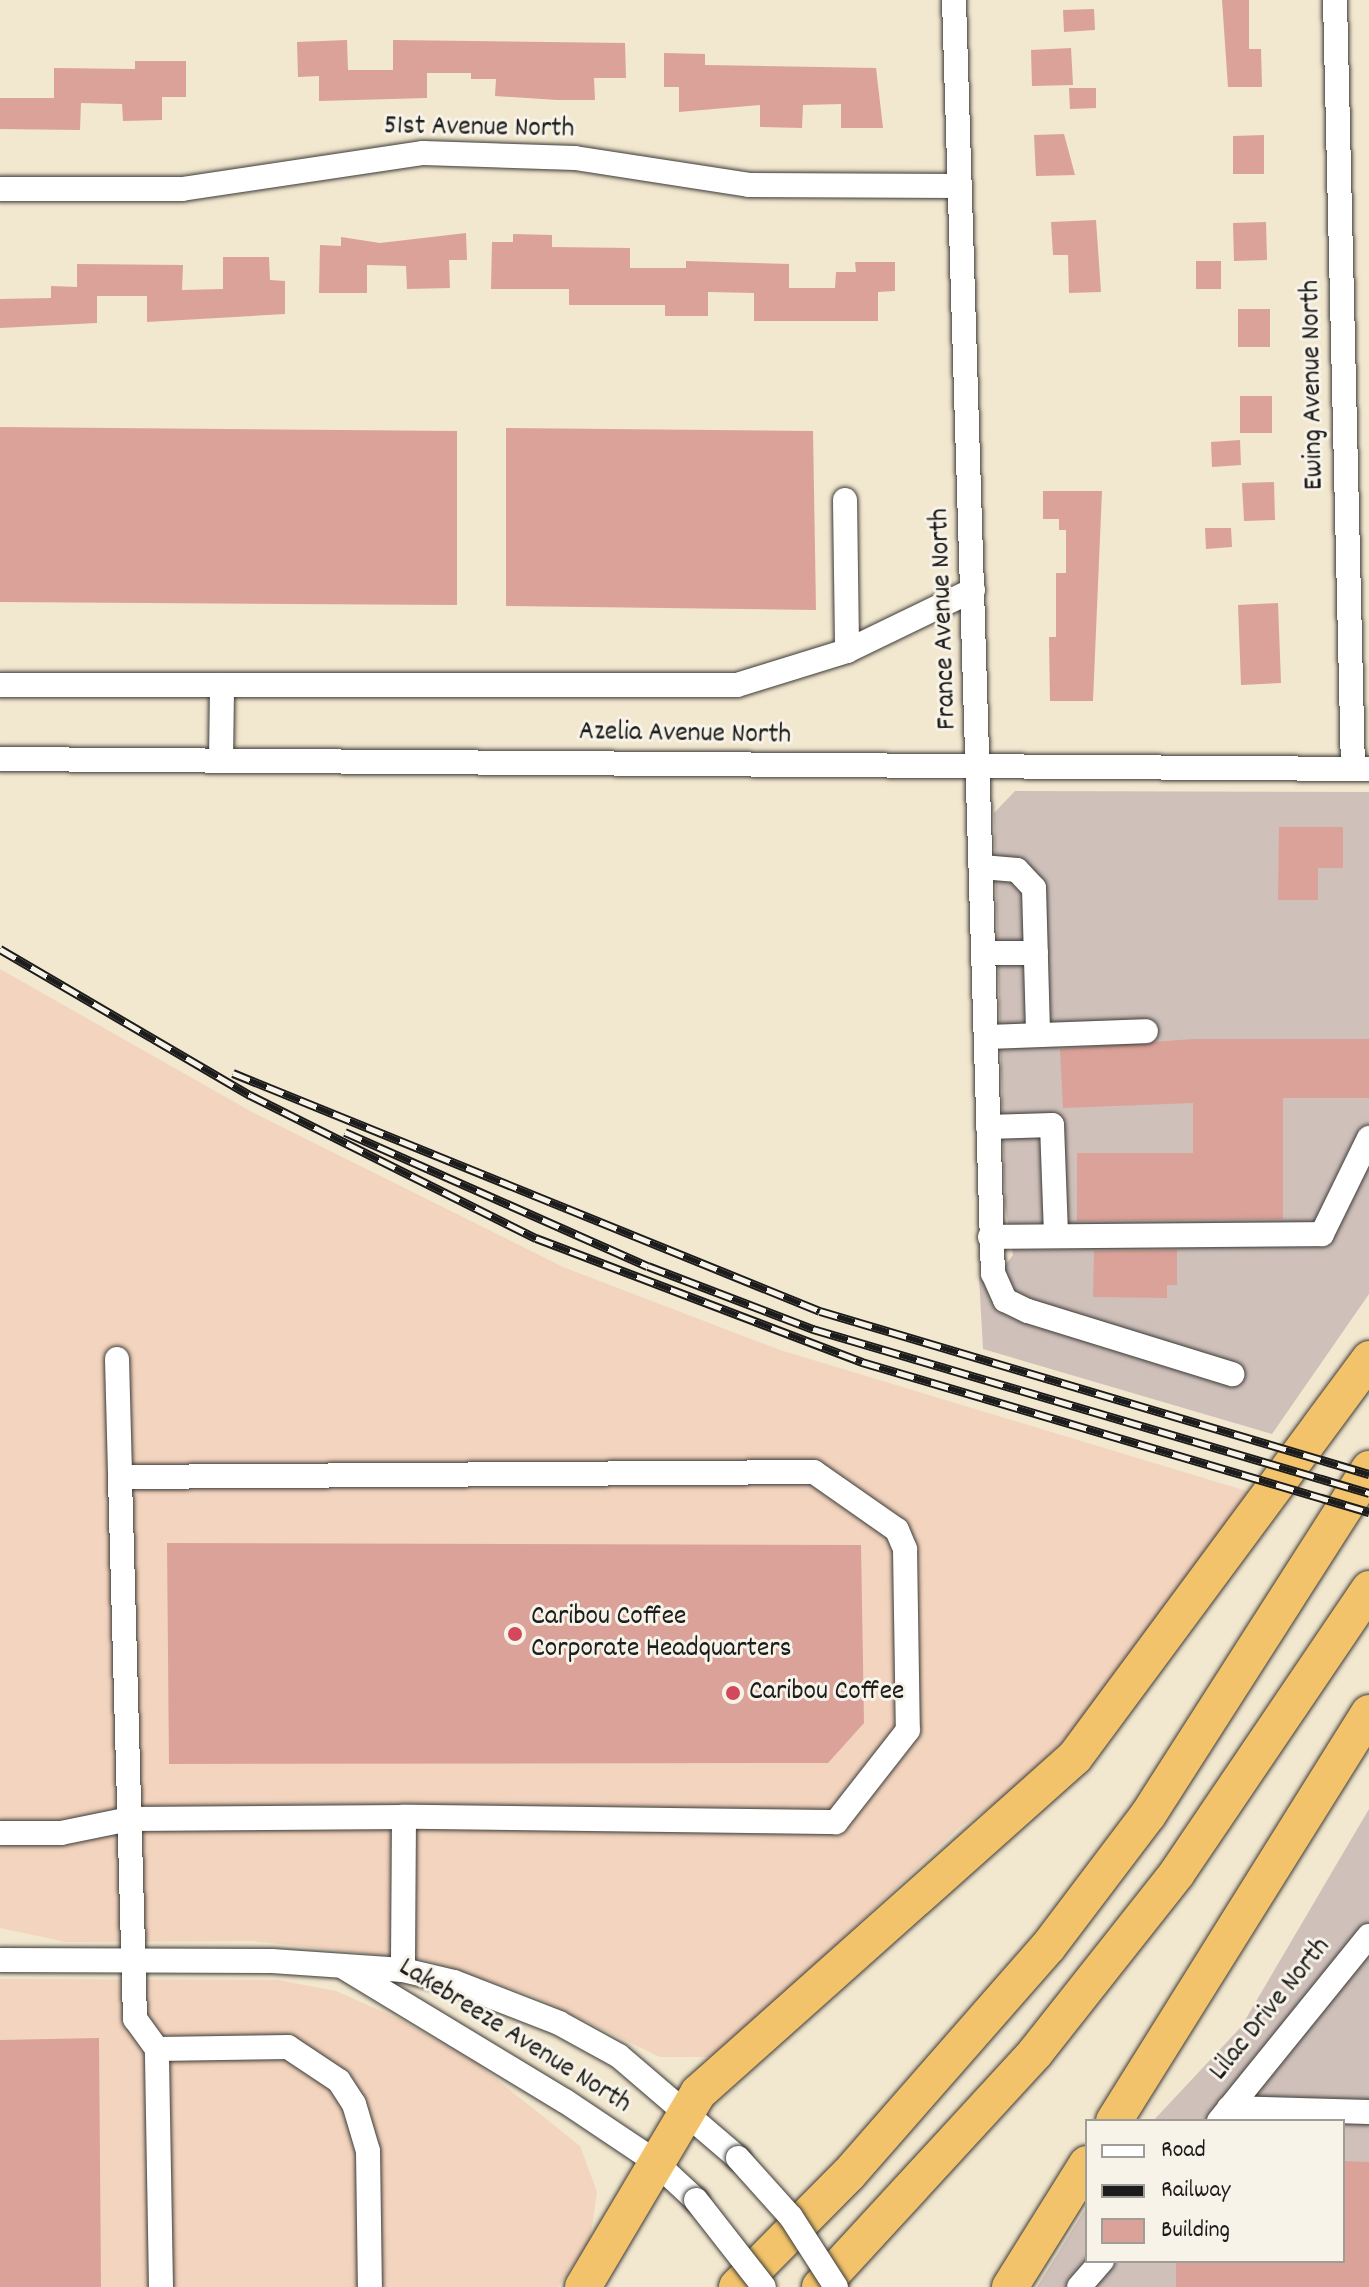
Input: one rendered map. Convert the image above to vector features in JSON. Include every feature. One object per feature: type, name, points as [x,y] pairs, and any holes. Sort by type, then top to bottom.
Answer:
[{"type":"highway","points":[[583,2287],[653,2160],[686,2109],[1075,1757],[1369,1359]]},
{"type":"highway","points":[[737,2287],[849,2174],[1048,1947],[1148,1815],[1369,1469]]},
{"type":"highway","points":[[820,2287],[1035,2053],[1148,1909],[1277,1734],[1369,1589]]},
{"type":"highway","points":[[1115,2119],[1369,1713]]},
{"type":"highway","points":[[1010,2287],[1085,2167]]},
{"type":"street","name":"France Avenue North","points":[[954,0],[980,767],[990,1237],[1005,1300],[1232,1374]]},
{"type":"street","name":"Ewing Avenue North","points":[[1335,0],[1361,769]]},
{"type":"street","name":"51st Avenue North","points":[[0,189],[182,189],[423,153],[575,158],[749,185],[959,186]]},
{"type":"street","points":[[845,500],[847,651]]},
{"type":"street","points":[[0,685],[737,685],[847,651],[973,590]]},
{"type":"street","points":[[221,761],[222,685]]},
{"type":"street","name":"Azelia Avenue North","points":[[0,759],[1361,769]]},
{"type":"street","points":[[982,867],[1028,875],[1036,953],[1038,1033]]},
{"type":"street","points":[[984,953],[1036,953]]},
{"type":"street","points":[[986,1037],[1146,1031]]},
{"type":"street","points":[[988,1127],[1052,1125],[1056,1235]]},
{"type":"street","points":[[990,1237],[1322,1234],[1369,1138]]},
{"type":"street","points":[[117,1359],[135,2019],[157,2049],[161,2287]]},
{"type":"street","points":[[0,1833],[61,1833],[130,1819],[404,1817],[836,1822],[908,1730],[905,1549],[897,1530],[814,1472],[120,1477]]},
{"type":"street","points":[[403,1970],[404,1817]]},
{"type":"street","name":"Lilac Drive North","points":[[1224,2115],[1369,1936]]},
{"type":"street","name":"Lakebreeze Avenue North","points":[[0,1960],[134,1960],[403,1970],[559,2023],[619,2056],[686,2109],[738,2158],[791,2217],[836,2287]]},
{"type":"street","name":"Lakebreeze Avenue North","points":[[343,1966],[653,2160]]},
{"type":"street","points":[[157,2049],[288,2047],[339,2081],[354,2104],[368,2151],[370,2287]]},
{"type":"street","points":[[1224,2115],[1369,2112]]},
{"type":"street","points":[[653,2160],[696,2200],[764,2287]]},
{"type":"street","points":[[1079,2287],[1100,2263]]},
{"type":"shaded area","points":[[1015,791],[1369,792],[1369,1294],[1272,1434],[983,1349],[979,1277],[1001,1271],[1013,1255],[1005,1205],[994,813]]},
{"type":"shaded area","points":[[0,969],[252,1112],[563,1267],[780,1350],[1263,1496],[1088,1715],[1011,1793],[959,1828],[728,2048],[710,2057],[660,2057],[533,1996],[426,1960],[252,1941],[66,1942],[0,1928]]},
{"type":"shaded area","points":[[1369,1809],[1369,2287],[1037,2287],[1085,2209],[1085,2263],[1345,2263],[1345,2119],[1155,2119],[1241,2027]]},
{"type":"shaded area","points":[[0,1979],[278,1980],[336,1991],[399,2019],[475,2062],[580,2146],[597,2192],[590,2240],[558,2287],[0,2287]]},
{"type":"building","points":[[1222,0],[1249,0],[1249,49],[1261,49],[1262,87],[1228,87]]},
{"type":"building","points":[[1094,9],[1095,30],[1064,32],[1063,10]]},
{"type":"building","points":[[347,40],[348,70],[393,70],[393,40],[625,43],[626,78],[594,78],[595,100],[557,100],[495,96],[496,79],[471,79],[471,73],[427,73],[427,98],[319,101],[319,76],[298,77],[297,42]]},
{"type":"building","points":[[1071,48],[1073,85],[1032,86],[1031,50]]},
{"type":"building","points":[[664,53],[705,54],[705,65],[876,68],[883,128],[841,128],[841,104],[803,105],[802,128],[760,127],[760,105],[679,112],[679,87],[664,87]]},
{"type":"building","points":[[135,61],[186,61],[186,97],[162,97],[162,120],[123,121],[122,104],[81,103],[80,130],[0,129],[0,98],[54,98],[54,68],[135,69]]},
{"type":"building","points":[[1069,88],[1096,88],[1096,108],[1070,109]]},
{"type":"building","points":[[1064,134],[1075,175],[1036,176],[1034,135]]},
{"type":"building","points":[[1264,135],[1264,174],[1233,174],[1233,136]]},
{"type":"building","points":[[1096,220],[1101,292],[1069,293],[1068,255],[1053,255],[1051,222]]},
{"type":"building","points":[[1266,222],[1267,260],[1234,261],[1233,223]]},
{"type":"building","points":[[466,233],[467,260],[449,260],[450,288],[407,289],[406,266],[367,265],[367,293],[319,293],[320,245],[341,246],[341,237],[380,243]]},
{"type":"building","points":[[513,234],[552,235],[552,247],[630,248],[630,268],[686,268],[686,261],[789,264],[789,288],[835,288],[836,272],[856,272],[855,262],[895,262],[895,291],[878,292],[878,321],[754,321],[754,293],[708,292],[708,316],[665,316],[665,305],[569,305],[569,289],[491,289],[492,242],[513,242]]},
{"type":"building","points":[[223,257],[269,257],[270,280],[285,281],[285,314],[147,322],[147,296],[97,296],[97,323],[0,328],[0,299],[51,298],[51,286],[77,287],[77,264],[183,265],[182,290],[223,289]]},
{"type":"building","points":[[1196,261],[1221,261],[1221,289],[1196,289]]},
{"type":"building","points":[[1238,309],[1270,309],[1270,347],[1238,347]]},
{"type":"building","points":[[1240,396],[1272,396],[1272,433],[1240,433]]},
{"type":"building","points":[[0,427],[457,431],[457,605],[0,602]]},
{"type":"building","points":[[506,428],[813,431],[816,610],[506,606]]},
{"type":"building","points":[[1240,440],[1241,465],[1212,467],[1211,442]]},
{"type":"building","points":[[1274,482],[1275,520],[1244,521],[1242,483]]},
{"type":"building","points":[[1043,491],[1102,491],[1093,701],[1050,701],[1049,637],[1056,637],[1056,573],[1066,573],[1066,530],[1059,530],[1059,519],[1043,519]]},
{"type":"building","points":[[1205,528],[1231,528],[1232,547],[1206,549]]},
{"type":"building","points":[[1278,603],[1281,683],[1241,685],[1238,605]]},
{"type":"building","points":[[1279,827],[1343,827],[1343,868],[1318,868],[1318,900],[1278,900]]},
{"type":"building","points":[[1193,1039],[1369,1039],[1369,1098],[1283,1098],[1283,1219],[1077,1221],[1077,1153],[1193,1153],[1193,1103],[1063,1108],[1060,1049]]},
{"type":"building","points":[[1177,1250],[1177,1285],[1167,1285],[1167,1298],[1093,1297],[1094,1251]]},
{"type":"building","name":"Caribou Coffee Corporate Headquarters","points":[[167,1543],[861,1545],[864,1723],[828,1763],[169,1764]]},
{"type":"building","points":[[99,2038],[101,2287],[0,2287],[0,2040]]},
{"type":"building","points":[[1345,2161],[1369,2162],[1369,2287],[1176,2287],[1176,2263],[1345,2263]]},
{"type":"railway","points":[[0,949],[250,1095],[536,1238],[862,1362],[1369,1512]]},
{"type":"railway","points":[[233,1073],[820,1311],[1369,1474]]},
{"type":"railway","points":[[345,1132],[648,1266],[813,1329],[1369,1493]]},
{"type":"place","name":"Caribou Coffee Corporate Headquarters","points":[[515,1634]]},
{"type":"place","name":"Caribou Coffee","points":[[733,1693]]}]
